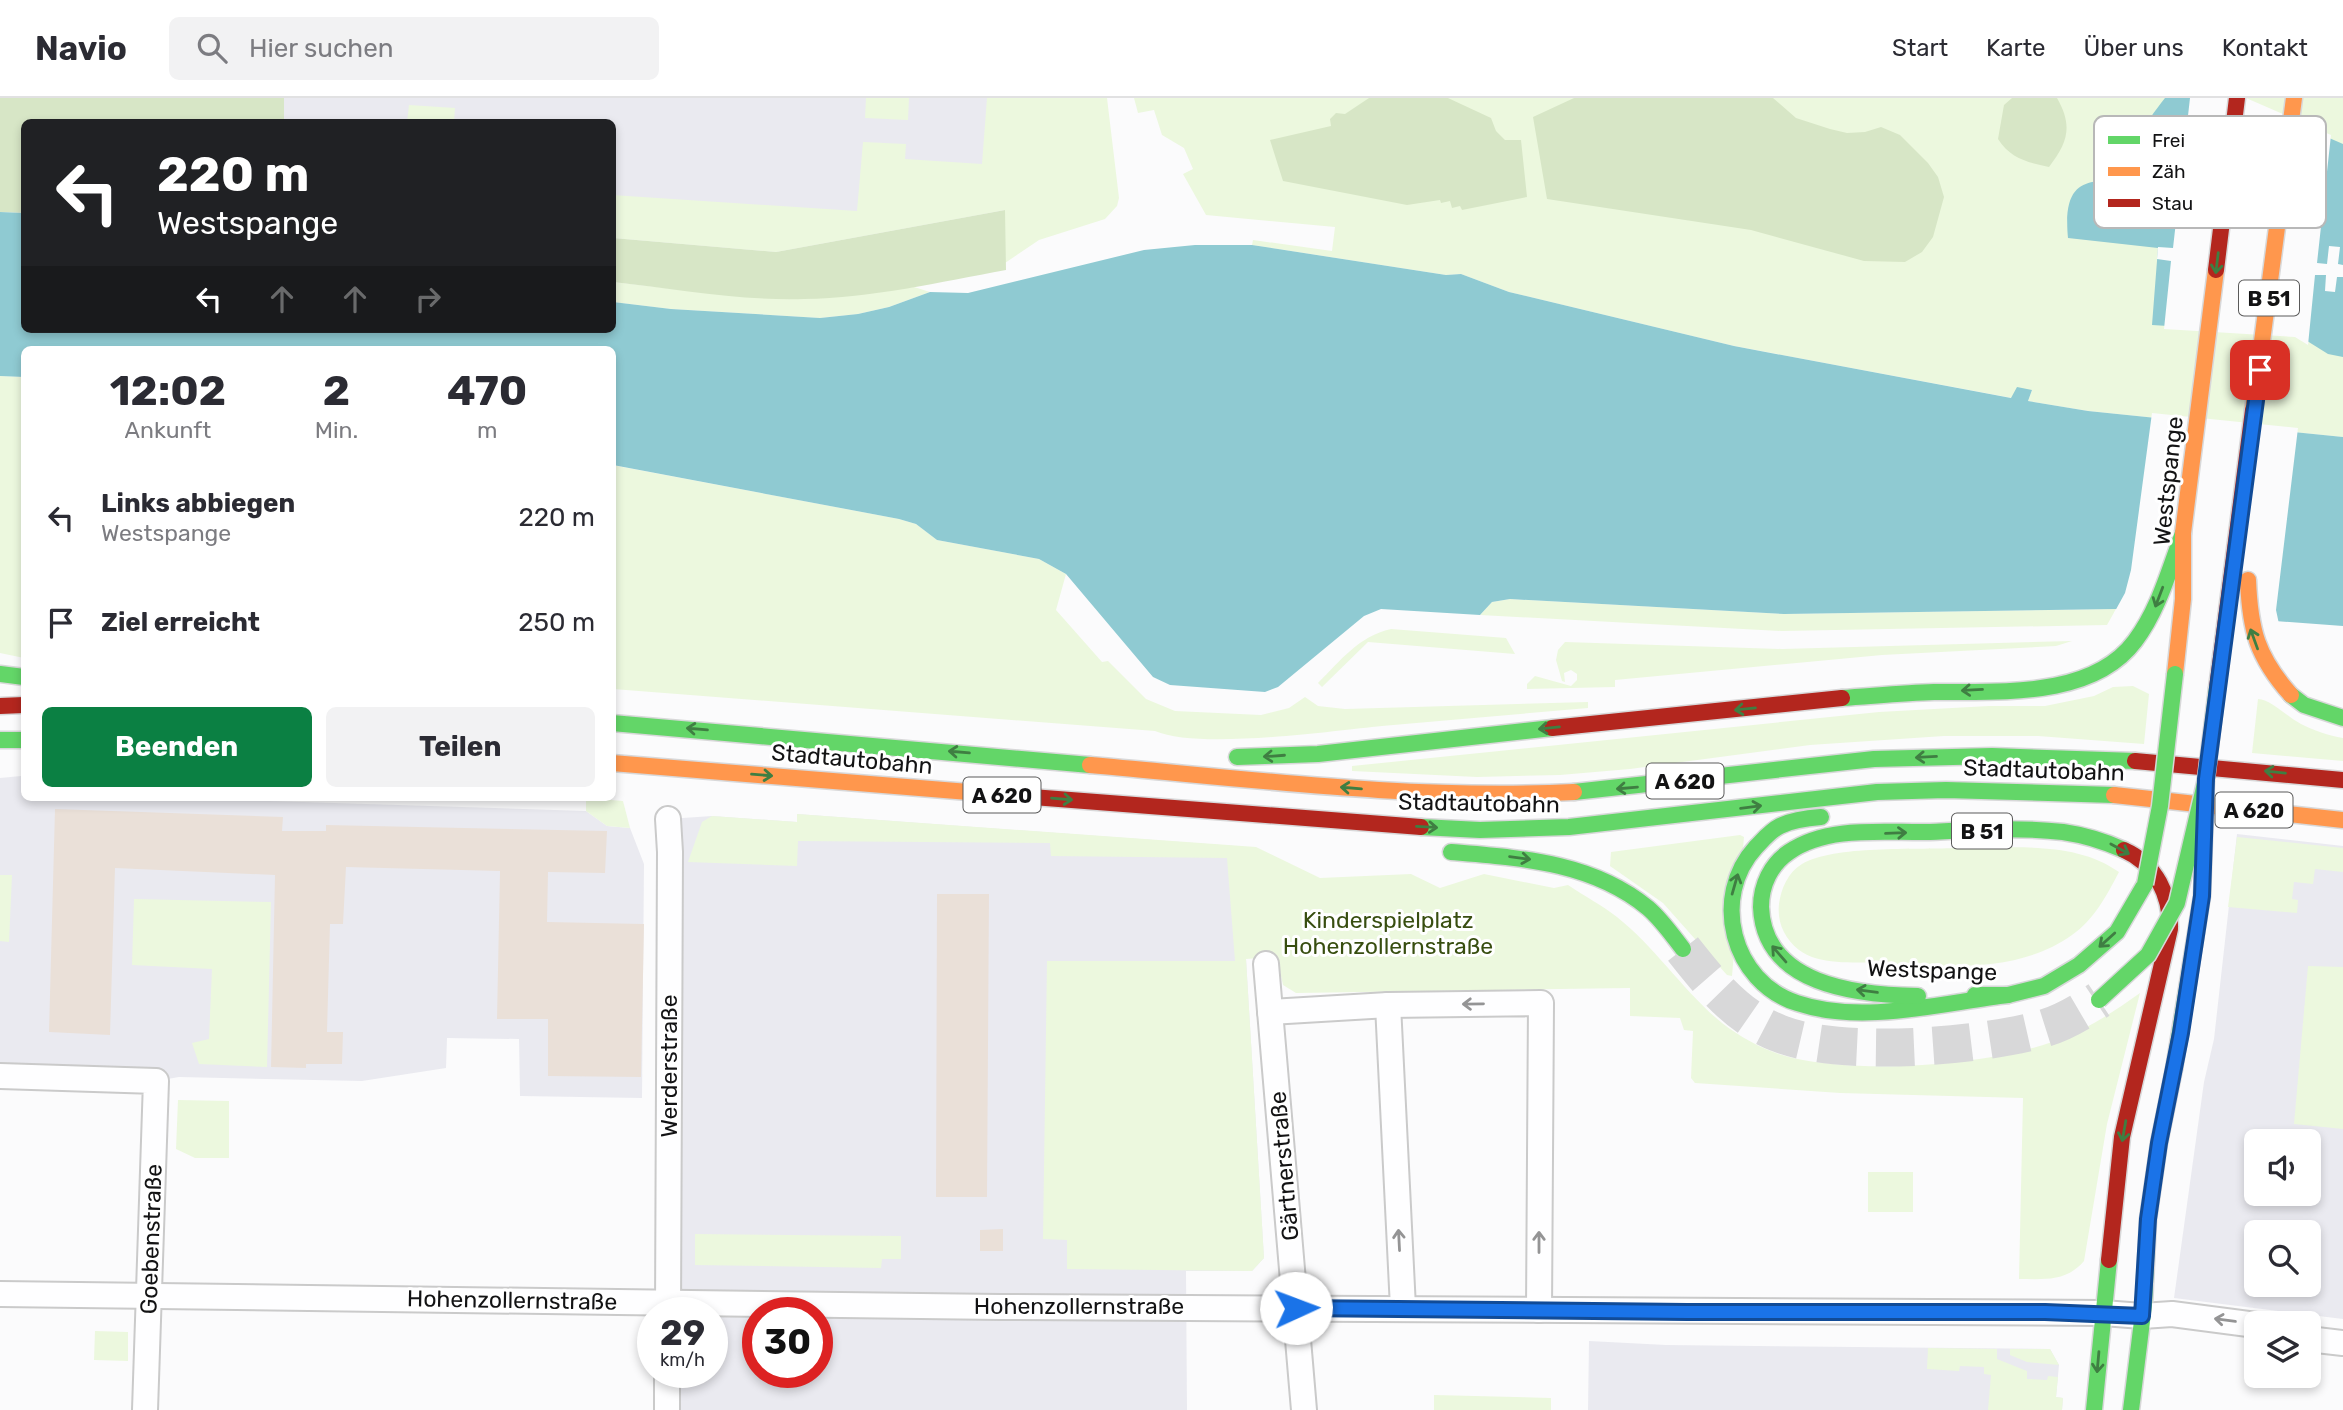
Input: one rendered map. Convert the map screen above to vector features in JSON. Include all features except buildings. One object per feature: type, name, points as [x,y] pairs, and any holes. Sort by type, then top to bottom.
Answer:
[{"type":"main road","name":"Westspange","points":[[2235,116],[2237,98]]},
{"type":"main road","name":"Westspange","points":[[2103,1313],[2122,1137],[2170,929],[2169,903],[2156,876],[2138,860],[2112,844],[2084,834],[2038,830],[1860,834],[1826,838],[1798,846],[1770,871],[1762,888],[1761,919],[1766,938],[1780,957],[1795,970],[1811,980],[1837,987],[1899,996],[2008,995],[2044,985],[2079,965],[2116,932],[2146,884],[2155,843],[2183,599],[2183,533],[2221,228]]},
{"type":"main road","name":"B 51","points":[[2131,1410],[2142,1316],[2148,1219],[2202,896],[2206,779],[2278,228]]},
{"type":"main road","points":[[2244,491],[2249,626],[2256,646],[2274,678],[2291,695],[2305,705],[2343,718]]},
{"type":"main road","points":[[1217,756],[1256,758],[1341,752],[1883,694],[2051,686],[2082,679],[2106,668],[2130,650],[2153,612],[2183,533]]},
{"type":"main road","points":[[0,674],[21,677]]},
{"type":"main road","points":[[0,706],[21,705]]},
{"type":"main road","name":"Stadtautobahn","points":[[616,723],[1395,792],[1475,795],[1631,788],[1824,764],[1944,756],[2037,755],[2167,761],[2343,780]]},
{"type":"main road","points":[[0,740],[21,740]]},
{"type":"main road","points":[[1027,758],[1153,753]]},
{"type":"main road","name":"Stadtautobahn","points":[[616,763],[1310,820],[1480,830],[1569,827],[1877,792],[2038,790],[2164,799],[2343,820]]},
{"type":"main road","points":[[2099,1000],[2148,955],[2178,903],[2206,779]]},
{"type":"main road","points":[[2040,809],[2124,809],[2164,799]]},
{"type":"main road","points":[[1839,815],[1813,817],[1779,826],[1745,857],[1731,897],[1730,920],[1733,940],[1754,975],[1770,990],[1795,1002],[1837,1010],[1897,1008],[2008,995]]},
{"type":"main road","points":[[1310,820],[1367,840]]},
{"type":"main road","points":[[1439,851],[1567,865],[1597,876],[1650,909],[1683,949]]},
{"type":"main road","name":"B 51","points":[[2094,1410],[2103,1313]]},
{"type":"street","name":"Werderstraße","points":[[668,819],[668,1297]]},
{"type":"street","name":"Gärtnerstraße","points":[[1266,964],[1304,1410]]},
{"type":"street","points":[[1270,1012],[1388,1005],[1541,1003],[1539,1310]]},
{"type":"street","points":[[1388,1005],[1403,1308]]},
{"type":"street","name":"Goebenstraße","points":[[0,1076],[156,1081],[145,1410]]},
{"type":"street","name":"Hohenzollernstraße","points":[[0,1294],[637,1306]]},
{"type":"street","name":"Hohenzollernstraße","points":[[728,1307],[1403,1308],[2011,1312],[2142,1316],[2159,1313],[2244,1324]]},
{"type":"street","points":[[2321,1340],[2343,1343]]},
{"type":"street","points":[[667,1388],[667,1410]]},
{"type":"shaded area","points":[[284,98],[1057,98],[1050,193],[616,238],[616,119],[284,119]]},
{"type":"shaded area","points":[[21,776],[21,801],[269,801],[586,811],[607,826],[630,828],[644,864],[642,1098],[520,1096],[519,1039],[447,1038],[446,1068],[362,1081],[179,1077],[156,1081],[0,1076],[0,778]]},
{"type":"shaded area","points":[[797,814],[1235,846],[1246,959],[1264,1258],[1252,1271],[1186,1271],[1187,1410],[667,1410],[667,1388],[728,1388],[728,1297],[668,1297],[668,819],[712,816],[797,822]]},
{"type":"shaded area","points":[[2237,834],[2343,846],[2343,1319],[2321,1316],[2321,1311],[2279,1311],[2174,1298],[2204,1082],[2214,1039]]},
{"type":"shaded area","points":[[1589,1341],[1666,1345],[2050,1349],[2059,1365],[2056,1397],[2063,1398],[2062,1410],[1588,1410]]},
{"type":"green space","points":[[0,98],[284,98],[284,119],[21,119],[21,213],[0,212]]},
{"type":"green space","points":[[866,98],[909,98],[908,120],[865,118]]},
{"type":"green space","points":[[987,98],[1107,98],[1119,198],[1117,206],[1105,219],[1039,240],[1005,263],[1005,210],[776,252],[616,238],[616,195],[857,211],[863,142],[906,144],[905,159],[982,164]]},
{"type":"green space","points":[[1134,98],[2343,98],[2343,437],[2088,411],[2028,401],[2032,390],[2012,398],[1734,346],[1509,292],[1461,274],[1446,275],[1252,245],[1253,240],[1332,251],[1335,227],[1206,215],[1183,174],[1193,169],[1184,148],[1162,135],[1154,110],[1138,113]]},
{"type":"green space","points":[[1369,98],[1448,98],[1491,118],[1496,131],[1505,140],[1521,140],[1527,197],[1462,210],[1460,206],[1452,208],[1450,201],[1407,205],[1283,181],[1270,140],[1331,126],[1330,119],[1336,113],[1345,114]]},
{"type":"green space","points":[[1574,98],[1773,98],[1796,118],[1830,129],[1847,133],[1865,132],[1881,127],[1900,135],[1938,177],[1944,197],[1933,237],[1922,252],[1905,262],[1864,261],[1751,230],[1547,199],[1533,117]]},
{"type":"green space","points":[[2012,98],[2057,98],[2067,126],[2061,150],[2049,167],[2014,155],[1998,139],[2004,105]]},
{"type":"green space","points":[[409,105],[455,108],[454,119],[407,119]]},
{"type":"green space","points":[[1005,210],[1006,270],[931,284],[855,296],[780,299],[616,282],[616,238],[776,252]]},
{"type":"green space","points":[[616,282],[727,295],[805,299],[914,287],[930,292],[889,307],[820,318],[671,309],[616,302]]},
{"type":"green space","points":[[0,376],[21,377],[21,657],[0,653]]},
{"type":"green space","points":[[616,466],[899,519],[916,524],[937,540],[1039,559],[1066,574],[1056,610],[1102,662],[1108,661],[1146,699],[1175,711],[1261,715],[1289,708],[1305,697],[1318,706],[1345,709],[1588,702],[1588,708],[1266,738],[1201,739],[1155,731],[616,689]]},
{"type":"green space","points":[[1510,599],[1784,614],[2116,609],[2107,625],[1782,631],[1480,615],[1492,602]]},
{"type":"green space","points":[[1391,629],[1506,638],[1515,654],[1368,642],[1322,687],[1318,683],[1360,643]]},
{"type":"green space","points":[[2072,641],[2056,646],[1882,655],[1615,680],[1615,687],[1527,689],[1527,684],[1535,676],[1571,686],[1577,680],[1577,674],[1571,670],[1564,673],[1565,682],[1562,681],[1556,660],[1558,650],[1565,642],[1782,649]]},
{"type":"green space","points":[[2133,686],[2149,694],[2144,744],[2038,736],[1944,736],[1810,745],[1630,769],[1560,775],[1477,777],[1352,771],[1352,766],[1879,712],[2045,706],[2094,696],[2113,687]]},
{"type":"green space","points":[[2258,699],[2269,702],[2306,726],[2343,738],[2343,761],[2252,753]]},
{"type":"green space","points":[[586,801],[623,801],[630,828],[607,826],[586,811]]},
{"type":"green space","name":"Kinderspielplatz Hohenzollernstraße","points":[[797,814],[1256,847],[1320,878],[1411,874],[1440,888],[1484,874],[1554,888],[1568,885],[1631,929],[1695,998],[1730,1029],[1774,1052],[1822,1063],[1854,1066],[1924,1065],[1993,1057],[2076,1033],[2140,993],[2107,1124],[2084,1261],[2062,1276],[2019,1279],[2023,1098],[1840,1093],[1695,1083],[1691,1078],[1693,1031],[1684,1030],[1680,1018],[1630,1016],[1630,988],[1296,993],[1283,985],[1277,957],[1246,959],[1264,1258],[1252,1271],[1067,1269],[1067,1240],[1043,1239],[1047,961],[1235,961],[1227,858],[1051,856],[1050,843],[798,841],[797,866],[688,862],[702,822],[712,816],[797,822]]},
{"type":"green space","points":[[1740,835],[1744,837],[1732,976],[1727,975],[1663,903],[1610,866],[1611,852]]},
{"type":"green space","points":[[2237,837],[2343,848],[2343,872],[2315,869],[2313,884],[2294,882],[2292,899],[2298,900],[2297,913],[2228,907]]},
{"type":"green space","points":[[2018,847],[2081,854],[2119,872],[2099,906],[2080,929],[2050,948],[2027,957],[1978,965],[1952,966],[1826,960],[1799,950],[1789,940],[1779,917],[1781,893],[1789,876],[1797,867],[1816,858],[1854,851]]},
{"type":"green space","points":[[0,875],[12,875],[9,942],[0,941]]},
{"type":"green space","points":[[134,899],[271,902],[267,1067],[199,1064],[192,1043],[209,1039],[212,969],[132,965]]},
{"type":"green space","points":[[2308,966],[2343,967],[2343,1129],[2294,1124]]},
{"type":"green space","points":[[178,1100],[229,1101],[229,1158],[195,1158],[176,1149]]},
{"type":"green space","points":[[1868,1172],[1913,1172],[1913,1212],[1868,1212]]},
{"type":"green space","points":[[695,1234],[901,1236],[901,1259],[882,1259],[881,1268],[695,1265]]},
{"type":"green space","points":[[95,1331],[128,1332],[128,1361],[94,1360]]},
{"type":"green space","points":[[1928,1348],[1997,1349],[1997,1359],[2027,1371],[2027,1379],[2047,1380],[2048,1376],[2058,1377],[2056,1397],[2063,1398],[2062,1410],[1988,1410],[1991,1375],[1984,1374],[1984,1367],[1960,1366],[1959,1371],[1927,1369]]},
{"type":"green space","points":[[2010,1349],[2050,1349],[2059,1365],[2027,1362],[2010,1355]]},
{"type":"green space","points":[[1434,1395],[1551,1398],[1551,1410],[1434,1410]]},
{"type":"water","points":[[2165,98],[2237,98],[2278,116],[2151,116]]},
{"type":"water","points":[[2326,137],[2343,144],[2343,357],[2328,354],[2296,334],[2152,325],[2158,248],[2068,238],[2068,212],[2072,196],[2080,187],[2094,181],[2094,228],[2326,228]]},
{"type":"water","points":[[0,212],[21,213],[21,333],[616,333],[616,302],[671,309],[820,318],[889,307],[930,292],[968,293],[1144,250],[1195,245],[1252,245],[1446,275],[1461,274],[1509,292],[1734,346],[2011,398],[2017,387],[2032,390],[2028,401],[2088,411],[2343,437],[2343,626],[2116,609],[1784,614],[1510,599],[1492,602],[1480,615],[1381,609],[1364,616],[1278,687],[1265,692],[1170,685],[1153,677],[1066,574],[1039,559],[937,540],[916,524],[899,519],[616,466],[616,346],[21,346],[21,377],[0,376]]},
{"type":"pier","points":[[2190,98],[2246,98],[2287,116],[2188,116]]},
{"type":"pier","points":[[2326,133],[2331,135],[2326,181]]},
{"type":"pier","points":[[2175,228],[2321,228],[2317,263],[2327,264],[2329,246],[2340,247],[2338,264],[2343,265],[2343,277],[2337,277],[2335,292],[2325,291],[2326,275],[2315,275],[2308,345],[2295,337],[2164,329],[2171,261],[2157,259],[2158,247],[2173,248]]},
{"type":"pier","points":[[2152,413],[2298,428],[2276,610],[2279,624],[2114,613],[2125,593],[2131,570]]},
{"type":"tunnel","points":[[1683,949],[1714,986],[1750,1018],[1778,1033],[1804,1041],[1836,1045],[1909,1047],[1982,1041],[2057,1024],[2099,1000]]},
{"type":"traffic: fast","points":[[1842,698],[1922,692],[2014,691],[2069,682],[2094,673],[2117,660],[2143,629],[2163,589],[2183,533]]},
{"type":"traffic: fast","points":[[0,674],[21,677]]},
{"type":"traffic: fast","points":[[2145,884],[2160,806],[2175,674]]},
{"type":"traffic: fast","points":[[2174,1069],[2202,896],[2206,779],[2217,688]]},
{"type":"traffic: fast","points":[[2291,695],[2304,705],[2343,718]]},
{"type":"traffic: fast","points":[[616,723],[1090,765]]},
{"type":"traffic: fast","points":[[1237,757],[1318,754],[1552,728]]},
{"type":"traffic: fast","points":[[0,740],[21,740]]},
{"type":"traffic: fast","points":[[1574,792],[1874,759],[1992,756],[2135,761]]},
{"type":"traffic: fast","points":[[2099,1000],[2148,955],[2177,903],[2206,779]]},
{"type":"traffic: fast","points":[[1421,827],[1480,830],[1569,827],[1877,792],[1946,790],[2114,795]]},
{"type":"traffic: fast","points":[[1821,817],[1795,821],[1776,828],[1756,847],[1742,867],[1734,890],[1732,913],[1735,936],[1743,958],[1757,977],[1775,992],[1797,1003],[1848,1012],[1902,1010],[2008,995]]},
{"type":"traffic: fast","points":[[1918,996],[1868,993],[1842,988],[1817,980],[1796,969],[1778,954],[1766,933],[1761,907],[1765,883],[1777,863],[1804,843],[1857,832],[2046,830],[2086,837],[2124,850]]},
{"type":"traffic: fast","points":[[1451,852],[1529,860],[1580,872],[1603,881],[1648,908],[1683,949]]},
{"type":"traffic: fast","points":[[1975,995],[2008,995],[2044,986],[2079,965],[2117,932],[2145,884]]},
{"type":"traffic: fast","points":[[2131,1410],[2144,1305],[2148,1219],[2159,1143],[2174,1069]]},
{"type":"traffic: fast","points":[[2094,1410],[2109,1260]]},
{"type":"traffic: slow","points":[[2292,116],[2294,98]]},
{"type":"traffic: slow","points":[[2253,410],[2277,228]]},
{"type":"traffic: slow","points":[[2175,674],[2183,599],[2183,533],[2216,270]]},
{"type":"traffic: slow","points":[[2248,580],[2251,614],[2258,642],[2270,668],[2291,695]]},
{"type":"traffic: slow","points":[[616,763],[981,793]]},
{"type":"traffic: slow","points":[[1090,765],[1392,791],[1513,794],[1574,792]]},
{"type":"traffic: slow","points":[[2114,795],[2343,820]]},
{"type":"traffic: jam","points":[[2235,116],[2237,98]]},
{"type":"traffic: jam","points":[[2216,270],[2221,228]]},
{"type":"traffic: jam","points":[[2217,688],[2253,410]]},
{"type":"traffic: jam","points":[[1552,728],[1842,698]]},
{"type":"traffic: jam","points":[[0,706],[21,705]]},
{"type":"traffic: jam","points":[[2135,761],[2343,780]]},
{"type":"traffic: jam","points":[[981,793],[1421,827]]},
{"type":"traffic: jam","points":[[2109,1260],[2122,1137],[2170,929],[2168,905],[2159,882],[2145,864],[2124,850]]},
{"type":"route","points":[[1296,1308],[1687,1312],[1837,1310],[2103,1313],[2142,1316],[2148,1219],[2202,896],[2206,779],[2260,370]]}]
